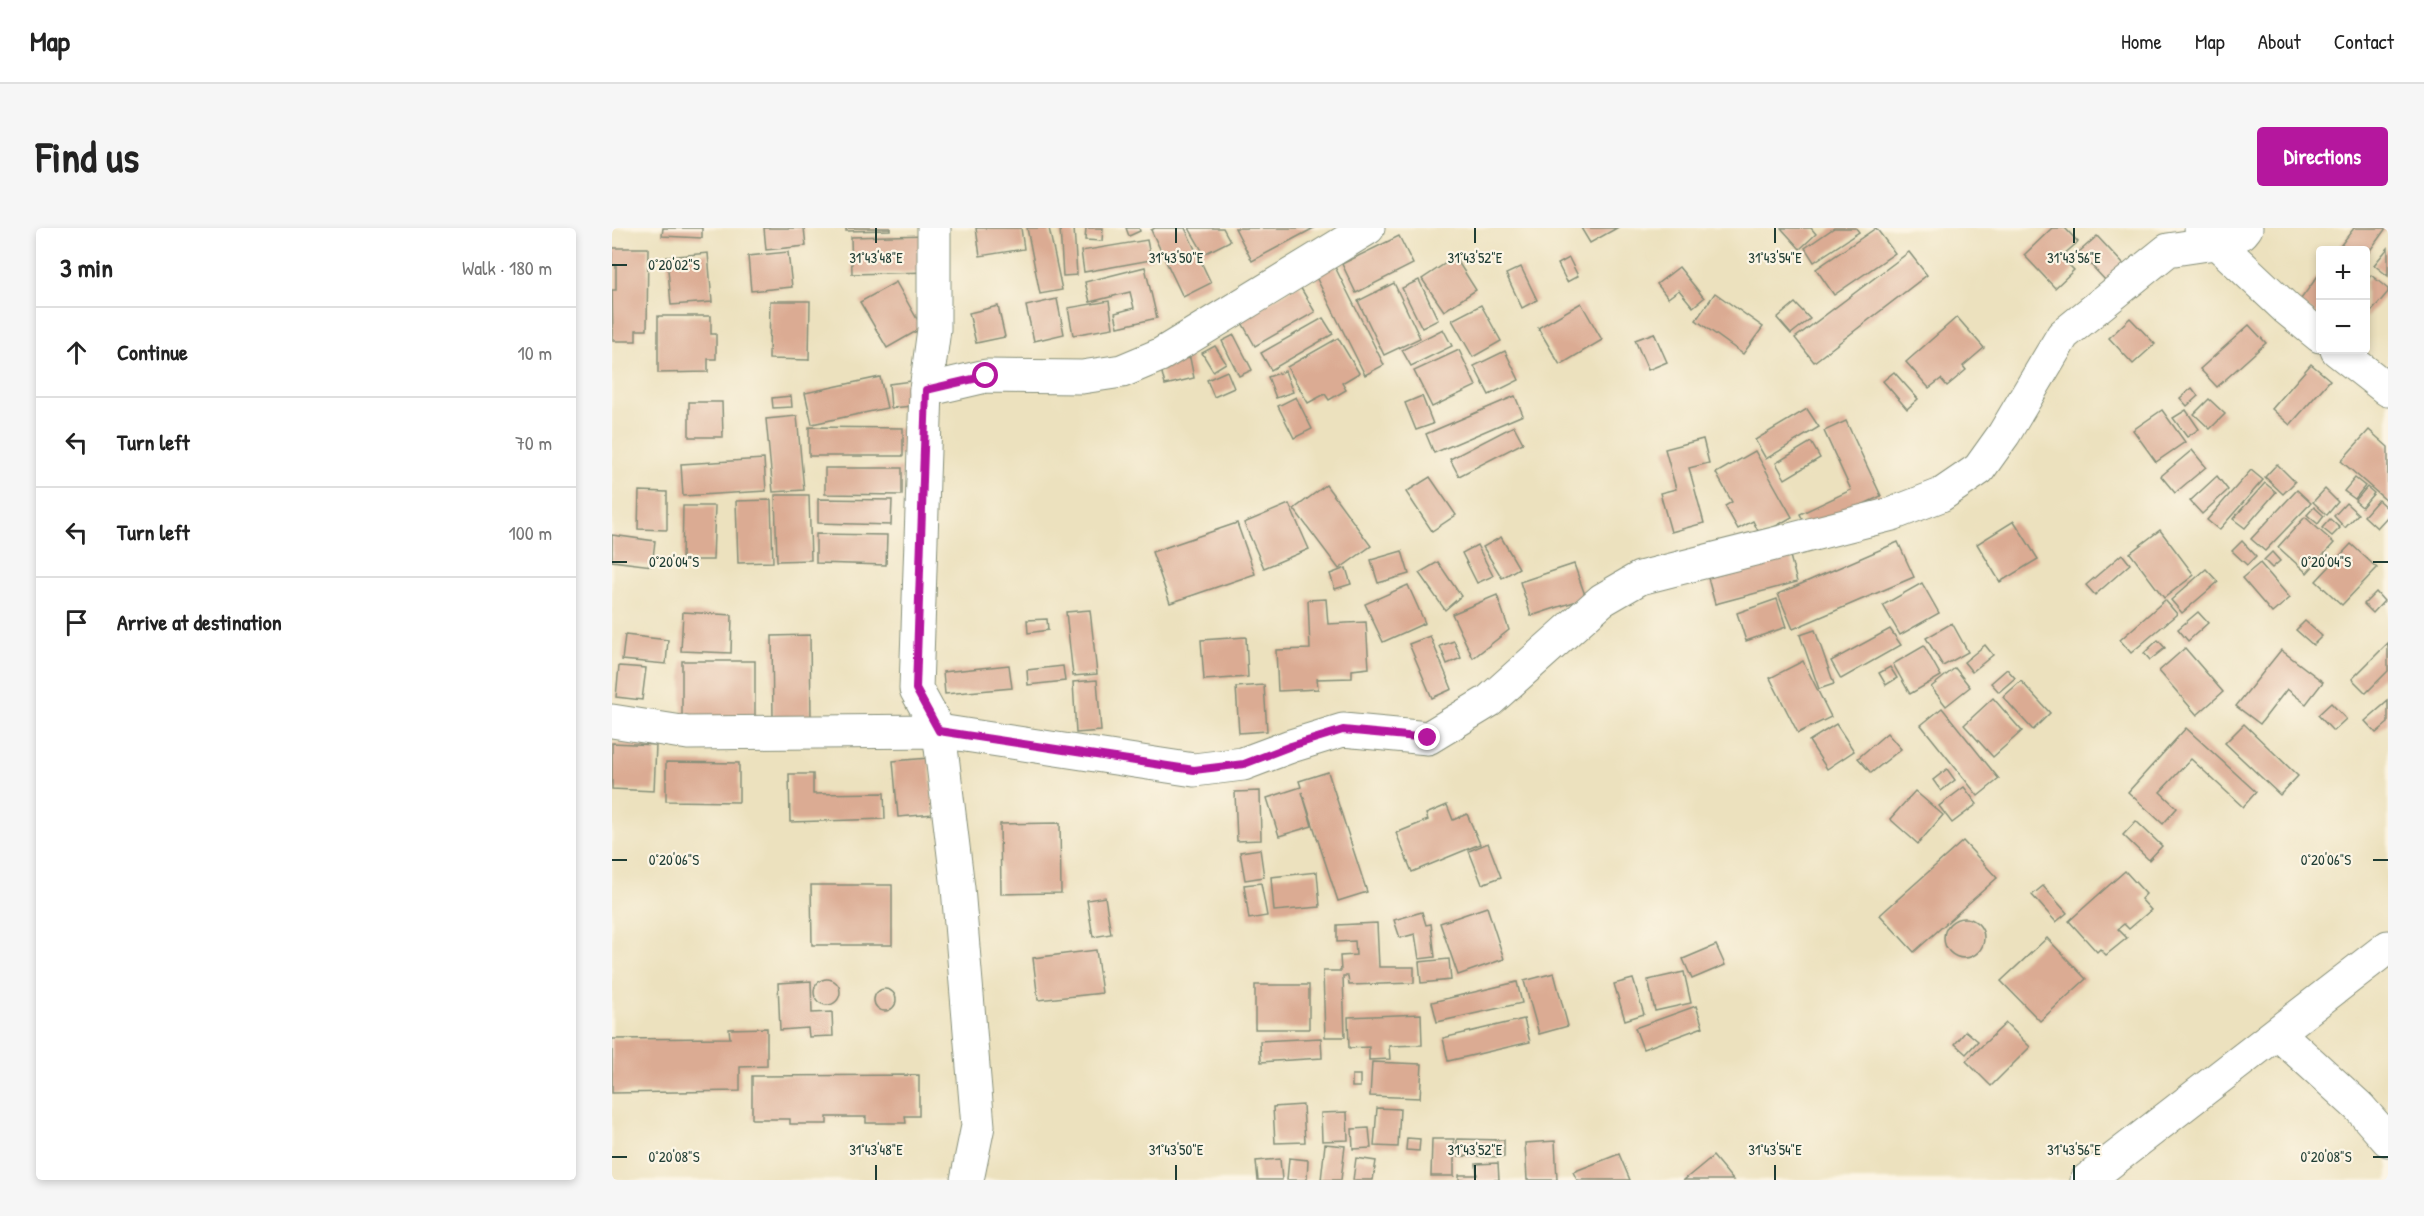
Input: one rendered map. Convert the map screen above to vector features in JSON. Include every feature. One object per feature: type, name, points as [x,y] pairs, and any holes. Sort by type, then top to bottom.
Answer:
[{"type":"street","points":[[934,228],[934,329],[926,390],[916,689],[939,731],[958,888],[978,1126],[967,1180]]},
{"type":"street","points":[[926,390],[986,376],[1082,377],[1122,371],[1160,355],[1368,228]]},
{"type":"street","points":[[612,721],[688,733],[939,731],[1194,770],[1244,764],[1343,730],[1428,738],[1489,701],[1602,600],[1640,579],[1892,514],[1941,495],[1979,469],[2004,434],[2063,335],[2168,250],[2193,247],[2208,234],[2242,232],[2246,228]]},
{"type":"street","points":[[2208,234],[2287,309],[2316,333]]},
{"type":"street","points":[[2342,354],[2388,390]]},
{"type":"street","points":[[2087,1180],[2279,1034],[2388,947]]},
{"type":"street","points":[[2279,1034],[2359,1107],[2388,1140]]},
{"type":"building","points":[[663,228],[702,228],[702,238],[662,236]]},
{"type":"building","points":[[764,228],[804,228],[806,246],[766,250]]},
{"type":"building","points":[[846,228],[890,228],[890,230],[846,231]]},
{"type":"building","points":[[976,228],[1021,228],[1024,249],[980,256]]},
{"type":"building","points":[[1027,228],[1049,228],[1062,290],[1040,294]]},
{"type":"building","points":[[1060,228],[1074,228],[1077,275],[1063,276]]},
{"type":"building","points":[[1086,228],[1103,228],[1102,241],[1085,240]]},
{"type":"building","points":[[1126,228],[1139,228],[1140,231],[1129,236]]},
{"type":"building","points":[[1185,228],[1211,283],[1183,297],[1151,230]]},
{"type":"building","points":[[1189,228],[1223,228],[1230,241],[1204,254]]},
{"type":"building","points":[[1235,228],[1314,228],[1252,261]]},
{"type":"building","points":[[1581,228],[1617,228],[1590,243]]},
{"type":"building","points":[[1781,228],[1811,228],[1816,234],[1800,249]]},
{"type":"building","points":[[1834,228],[1856,228],[1859,232],[1814,262],[1805,248]]},
{"type":"building","points":[[1876,228],[1895,253],[1834,295],[1816,269]]},
{"type":"building","points":[[2052,228],[2065,228],[2078,242],[2061,257],[2074,270],[2055,288],[2024,255]]},
{"type":"building","points":[[2354,228],[2386,228],[2370,250],[2370,246],[2340,246]]},
{"type":"building","points":[[928,235],[929,272],[852,274],[851,237]]},
{"type":"building","points":[[1399,236],[1413,264],[1356,293],[1342,264]]},
{"type":"building","points":[[2097,236],[2124,265],[2106,281],[2079,252]]},
{"type":"building","points":[[1147,240],[1151,260],[1084,272],[1081,251]]},
{"type":"building","points":[[612,248],[648,248],[647,330],[636,330],[636,341],[613,341],[612,290],[616,290],[616,265],[612,265]]},
{"type":"building","points":[[2388,248],[2388,276],[2374,265]]},
{"type":"building","points":[[788,252],[792,287],[751,291],[748,256]]},
{"type":"building","points":[[1909,252],[1927,275],[1814,362],[1795,338]]},
{"type":"building","points":[[708,253],[712,302],[671,305],[667,257]]},
{"type":"building","points":[[1455,257],[1476,290],[1444,311],[1422,279]]},
{"type":"building","points":[[1569,258],[1578,276],[1567,282],[1558,264]]},
{"type":"building","points":[[1333,263],[1384,365],[1365,375],[1314,273]]},
{"type":"building","points":[[1145,267],[1157,318],[1118,327],[1115,313],[1134,308],[1130,292],[1090,302],[1085,282]]},
{"type":"building","points":[[1521,267],[1537,300],[1522,308],[1506,274]]},
{"type":"building","points":[[1679,267],[1704,298],[1693,307],[1679,290],[1668,298],[1657,284]]},
{"type":"building","points":[[2370,276],[2388,289],[2388,292],[2370,313],[2370,300]]},
{"type":"building","points":[[2316,278],[2316,314],[2298,303]]},
{"type":"building","points":[[1419,280],[1438,320],[1422,328],[1402,288]]},
{"type":"building","points":[[896,282],[922,328],[887,348],[860,302]]},
{"type":"building","points":[[1394,283],[1420,338],[1384,355],[1358,301]]},
{"type":"building","points":[[1299,285],[1315,312],[1255,346],[1240,319]]},
{"type":"building","points":[[1715,293],[1763,327],[1743,354],[1696,320]]},
{"type":"building","points":[[1057,299],[1064,334],[1034,341],[1026,306]]},
{"type":"building","points":[[770,301],[810,301],[809,360],[769,359]]},
{"type":"building","points":[[1109,301],[1113,328],[1073,335],[1068,308]]},
{"type":"building","points":[[1581,303],[1602,340],[1560,365],[1538,328]]},
{"type":"building","points":[[1795,303],[1810,319],[1791,334],[1777,318]]},
{"type":"building","points":[[1481,305],[1501,341],[1473,357],[1452,320]]},
{"type":"building","points":[[998,306],[1005,337],[976,343],[969,313]]},
{"type":"building","points":[[658,316],[711,316],[711,334],[716,334],[716,359],[708,359],[708,372],[658,373]]},
{"type":"building","points":[[1957,317],[1984,348],[1963,366],[1966,370],[1947,386],[1941,379],[1929,388],[1906,362]]},
{"type":"building","points":[[1323,318],[1333,334],[1271,370],[1261,353]]},
{"type":"building","points":[[2130,318],[2155,344],[2133,364],[2109,338]]},
{"type":"building","points":[[2249,325],[2266,343],[2217,387],[2200,369]]},
{"type":"building","points":[[1443,329],[1452,346],[1411,366],[1402,350]]},
{"type":"building","points":[[1654,333],[1667,362],[1648,370],[1635,340]]},
{"type":"building","points":[[1234,335],[1252,370],[1239,376],[1222,341]]},
{"type":"building","points":[[1338,338],[1359,373],[1342,383],[1346,390],[1329,400],[1325,394],[1308,403],[1287,367]]},
{"type":"building","points":[[1215,346],[1226,363],[1213,371],[1202,353]]},
{"type":"building","points":[[1459,350],[1476,386],[1432,407],[1414,371]]},
{"type":"building","points":[[1505,351],[1519,380],[1489,395],[1474,366]]},
{"type":"building","points":[[1190,358],[1194,378],[1165,385],[1160,365]]},
{"type":"building","points":[[2311,364],[2330,380],[2290,425],[2272,409]]},
{"type":"building","points":[[1227,371],[1234,388],[1214,397],[1207,380]]},
{"type":"building","points":[[1285,371],[1293,392],[1276,398],[1268,377]]},
{"type":"building","points":[[1894,372],[1918,399],[1907,409],[1883,381]]},
{"type":"building","points":[[880,377],[887,408],[812,424],[805,393]]},
{"type":"building","points":[[911,381],[913,406],[891,408],[889,384]]},
{"type":"building","points":[[2192,388],[2198,396],[2187,406],[2180,398]]},
{"type":"building","points":[[791,396],[792,407],[773,408],[772,398]]},
{"type":"building","points":[[1422,396],[1433,424],[1416,430],[1405,403]]},
{"type":"building","points":[[1515,396],[1523,415],[1434,453],[1426,434]]},
{"type":"building","points":[[1296,397],[1312,429],[1294,438],[1278,406]]},
{"type":"building","points":[[2209,399],[2225,414],[2210,429],[2194,414]]},
{"type":"building","points":[[689,402],[722,402],[723,437],[689,437]]},
{"type":"building","points":[[1807,409],[1819,427],[1766,459],[1755,440]]},
{"type":"building","points":[[2162,410],[2185,442],[2156,462],[2133,430]]},
{"type":"building","points":[[2186,410],[2199,429],[2187,437],[2173,418]]},
{"type":"building","points":[[797,416],[804,490],[773,492],[766,419]]},
{"type":"building","points":[[1846,421],[1881,496],[1808,530],[1800,514],[1851,490],[1824,431]]},
{"type":"building","points":[[1514,426],[1523,443],[1459,476],[1450,459]]},
{"type":"building","points":[[809,427],[903,428],[903,456],[809,456]]},
{"type":"building","points":[[2369,430],[2388,447],[2388,502],[2341,461]]},
{"type":"building","points":[[1703,439],[1709,463],[1689,468],[1704,523],[1671,532],[1660,493],[1676,489],[1665,449]]},
{"type":"building","points":[[1811,442],[1820,458],[1785,479],[1776,463]]},
{"type":"building","points":[[2192,450],[2206,467],[2175,493],[2161,476]]},
{"type":"building","points":[[1755,451],[1792,517],[1760,535],[1753,521],[1738,529],[1725,506],[1732,502],[1716,473]]},
{"type":"building","points":[[764,459],[766,491],[683,496],[681,464]]},
{"type":"building","points":[[2277,464],[2295,482],[2283,494],[2265,477]]},
{"type":"building","points":[[825,468],[902,468],[902,495],[825,494]]},
{"type":"building","points":[[2251,470],[2263,480],[2219,530],[2207,520]]},
{"type":"building","points":[[2217,476],[2228,490],[2202,514],[2190,501]]},
{"type":"building","points":[[1430,477],[1456,515],[1432,531],[1406,492]]},
{"type":"building","points":[[2355,478],[2365,486],[2355,499],[2344,491]]},
{"type":"building","points":[[2265,483],[2276,492],[2245,528],[2233,519]]},
{"type":"building","points":[[1326,485],[1371,546],[1339,569],[1294,509]]},
{"type":"building","points":[[2367,487],[2374,493],[2362,507],[2355,501]]},
{"type":"building","points":[[2325,489],[2338,502],[2327,515],[2313,502]]},
{"type":"building","points":[[2297,490],[2311,503],[2265,551],[2251,539]]},
{"type":"building","points":[[639,491],[667,492],[667,530],[638,529]]},
{"type":"building","points":[[775,495],[809,495],[811,560],[777,561]]},
{"type":"building","points":[[818,499],[892,500],[891,525],[818,523]]},
{"type":"building","points":[[771,500],[773,562],[738,563],[736,501]]},
{"type":"building","points":[[2378,500],[2388,509],[2388,516],[2377,528],[2364,516]]},
{"type":"building","points":[[2346,503],[2358,514],[2345,528],[2334,516]]},
{"type":"building","points":[[1289,504],[1309,549],[1264,568],[1244,523]]},
{"type":"building","points":[[683,506],[715,506],[713,560],[682,560]]},
{"type":"building","points":[[2314,507],[2324,516],[2318,524],[2307,515]]},
{"type":"building","points":[[2305,517],[2334,543],[2307,573],[2278,547]]},
{"type":"building","points":[[2330,519],[2340,528],[2332,536],[2322,528]]},
{"type":"building","points":[[2014,521],[2038,559],[2000,582],[1977,544]]},
{"type":"building","points":[[1237,523],[1255,574],[1170,603],[1152,552]]},
{"type":"building","points":[[2160,530],[2194,575],[2164,598],[2130,553]]},
{"type":"building","points":[[816,534],[887,535],[886,565],[816,563]]},
{"type":"building","points":[[612,535],[655,541],[652,566],[612,561]]},
{"type":"building","points":[[1501,537],[1519,568],[1502,578],[1483,547]]},
{"type":"building","points":[[2242,541],[2256,556],[2247,565],[2232,551]]},
{"type":"building","points":[[1898,542],[1914,577],[1793,629],[1778,594]]},
{"type":"building","points":[[2351,544],[2377,568],[2342,605],[2316,581]]},
{"type":"building","points":[[1477,545],[1493,576],[1477,583],[1462,553]]},
{"type":"building","points":[[1402,551],[1409,574],[1378,583],[1371,560]]},
{"type":"building","points":[[2272,552],[2280,561],[2272,568],[2264,560]]},
{"type":"building","points":[[2122,554],[2130,564],[2095,595],[2086,585]]},
{"type":"building","points":[[1790,556],[1797,582],[1715,604],[1708,578]]},
{"type":"building","points":[[1438,562],[1461,596],[1445,610],[1419,573]]},
{"type":"building","points":[[2260,563],[2290,598],[2272,613],[2242,578]]},
{"type":"building","points":[[1574,564],[1586,598],[1531,616],[1520,582]]},
{"type":"building","points":[[1346,568],[1351,584],[1335,589],[1330,574]]},
{"type":"building","points":[[2206,569],[2218,582],[2182,613],[2171,600]]},
{"type":"building","points":[[1922,583],[1939,613],[1900,635],[1883,605]]},
{"type":"building","points":[[1408,585],[1425,623],[1383,642],[1365,604]]},
{"type":"building","points":[[2376,592],[2384,601],[2373,613],[2364,604]]},
{"type":"building","points":[[1497,595],[1509,630],[1473,658],[1452,614]]},
{"type":"building","points":[[1326,599],[1328,624],[1366,622],[1369,668],[1352,670],[1352,678],[1317,679],[1318,689],[1278,691],[1276,650],[1310,649],[1308,600]]},
{"type":"building","points":[[1777,599],[1786,627],[1746,641],[1737,613]]},
{"type":"building","points":[[2165,600],[2177,614],[2131,653],[2120,640]]},
{"type":"building","points":[[1090,610],[1097,674],[1073,676],[1066,612]]},
{"type":"building","points":[[683,612],[732,615],[731,653],[681,651]]},
{"type":"building","points":[[2198,612],[2208,623],[2188,641],[2178,629]]},
{"type":"building","points":[[1047,619],[1048,630],[1028,633],[1027,620]]},
{"type":"building","points":[[2305,621],[2322,636],[2313,645],[2296,630]]},
{"type":"building","points":[[1952,623],[1968,652],[1943,666],[1926,638]]},
{"type":"building","points":[[1890,629],[1901,645],[1841,679],[1831,661]]},
{"type":"building","points":[[1815,630],[1834,684],[1819,689],[1800,635]]},
{"type":"building","points":[[625,635],[668,640],[666,664],[622,660]]},
{"type":"building","points":[[810,635],[811,720],[773,720],[772,636]]},
{"type":"building","points":[[1430,636],[1452,689],[1432,698],[1409,644]]},
{"type":"building","points":[[1246,637],[1248,677],[1204,680],[1201,640]]},
{"type":"building","points":[[2158,640],[2165,648],[2150,660],[2144,653]]},
{"type":"building","points":[[1454,641],[1461,658],[1447,664],[1440,646]]},
{"type":"building","points":[[2388,643],[2388,671],[2366,693],[2352,679]]},
{"type":"building","points":[[1985,645],[1993,655],[1972,672],[1964,662]]},
{"type":"building","points":[[1924,646],[1941,676],[1910,694],[1893,664]]},
{"type":"building","points":[[2185,648],[2223,692],[2197,715],[2159,671]]},
{"type":"building","points":[[2281,650],[2323,682],[2306,704],[2287,689],[2260,724],[2236,706]]},
{"type":"building","points":[[682,661],[755,661],[755,723],[682,723]]},
{"type":"building","points":[[1803,661],[1831,717],[1798,733],[1770,678]]},
{"type":"building","points":[[1009,665],[1012,688],[945,694],[943,672]]},
{"type":"building","points":[[619,666],[646,668],[642,700],[616,697]]},
{"type":"building","points":[[1063,666],[1065,681],[1028,685],[1027,670]]},
{"type":"building","points":[[1890,667],[1897,678],[1886,685],[1879,673]]},
{"type":"building","points":[[1955,668],[1970,687],[1946,706],[1931,687]]},
{"type":"building","points":[[2007,669],[2015,678],[1999,692],[1991,683]]},
{"type":"building","points":[[1097,680],[1101,731],[1076,733],[1073,682]]},
{"type":"building","points":[[2021,681],[2050,713],[2033,730],[2003,697]]},
{"type":"building","points":[[1264,685],[1267,731],[1239,733],[1236,687]]},
{"type":"building","points":[[1993,698],[2022,731],[1993,757],[1964,725]]},
{"type":"building","points":[[2388,701],[2388,723],[2376,733],[2365,721]]},
{"type":"building","points":[[2331,703],[2346,719],[2333,731],[2318,715]]},
{"type":"building","points":[[1942,708],[1999,779],[1978,796],[1921,725]]},
{"type":"building","points":[[1836,724],[1854,751],[1827,769],[1809,741]]},
{"type":"building","points":[[2244,724],[2298,776],[2280,795],[2225,743]]},
{"type":"building","points":[[2186,728],[2256,792],[2243,807],[2191,759],[2160,792],[2177,808],[2163,824],[2128,792]]},
{"type":"building","points":[[1887,733],[1901,749],[1871,773],[1858,758]]},
{"type":"building","points":[[612,743],[656,745],[654,791],[612,789]]},
{"type":"building","points":[[929,758],[934,814],[898,817],[893,761]]},
{"type":"building","points":[[666,762],[739,763],[739,802],[666,801]]},
{"type":"building","points":[[1947,769],[1955,780],[1941,791],[1933,780]]},
{"type":"building","points":[[1328,772],[1367,892],[1338,901],[1302,792],[1312,826],[1279,836],[1267,798],[1301,787],[1299,781]]},
{"type":"building","points":[[789,774],[813,774],[813,794],[884,793],[885,819],[790,822]]},
{"type":"building","points":[[1964,787],[1977,804],[1952,823],[1939,806]]},
{"type":"building","points":[[1260,791],[1261,840],[1237,841],[1235,792]]},
{"type":"building","points":[[1915,791],[1943,815],[1918,844],[1890,819]]},
{"type":"building","points":[[1447,805],[1453,820],[1467,814],[1480,844],[1412,872],[1396,833],[1428,820],[1426,814]]},
{"type":"building","points":[[2136,821],[2162,846],[2149,860],[2123,835]]},
{"type":"building","points":[[1060,823],[1061,893],[1001,894],[1000,824]]},
{"type":"building","points":[[1963,841],[1997,878],[1914,952],[1880,915]]},
{"type":"building","points":[[1488,843],[1501,877],[1482,884],[1469,851]]},
{"type":"building","points":[[1260,849],[1264,877],[1245,880],[1240,852]]},
{"type":"building","points":[[2125,871],[2146,894],[2141,899],[2151,910],[2129,929],[2124,924],[2118,929],[2127,938],[2106,955],[2100,949],[2097,952],[2069,921]]},
{"type":"building","points":[[1317,872],[1320,907],[1274,911],[1271,877]]},
{"type":"building","points":[[1261,883],[1267,916],[1249,919],[1244,885]]},
{"type":"building","points":[[811,885],[892,885],[892,945],[812,945]]},
{"type":"building","points":[[2043,886],[2067,913],[2056,922],[2032,895]]},
{"type":"building","points":[[1105,897],[1111,934],[1093,937],[1087,900]]},
{"type":"building","points":[[1487,907],[1504,959],[1458,975],[1440,923]]},
{"type":"building","points":[[1422,912],[1426,925],[1431,924],[1435,957],[1419,959],[1415,934],[1400,938],[1394,920]]},
{"type":"building","points":[[1964,918],[1972,919],[1978,924],[1983,930],[1983,946],[1978,952],[1972,957],[1964,958],[1956,957],[1950,952],[1945,946],[1944,938],[1945,930],[1950,924],[1956,919]]},
{"type":"building","points":[[1377,923],[1379,967],[1414,967],[1414,983],[1349,985],[1348,976],[1343,976],[1345,1037],[1325,1037],[1323,971],[1341,971],[1340,956],[1356,955],[1355,941],[1337,942],[1337,925]]},
{"type":"building","points":[[2047,938],[2086,979],[2040,1021],[2001,981]]},
{"type":"building","points":[[1716,945],[1725,965],[1692,979],[1683,959]]},
{"type":"building","points":[[1096,950],[1102,993],[1038,1000],[1033,958]]},
{"type":"building","points":[[1449,959],[1451,980],[1421,983],[1419,962]]},
{"type":"building","points":[[1684,972],[1691,1003],[1655,1011],[1648,980]]},
{"type":"building","points":[[1554,973],[1568,1026],[1539,1034],[1524,981]]},
{"type":"building","points":[[827,979],[836,983],[840,992],[836,1001],[827,1005],[818,1001],[814,992],[818,983]]},
{"type":"building","points":[[1633,979],[1644,1014],[1625,1020],[1614,984]]},
{"type":"building","points":[[811,981],[812,1013],[832,1012],[833,1036],[809,1037],[808,1028],[780,1030],[778,983]]},
{"type":"building","points":[[1517,982],[1522,1003],[1437,1022],[1432,1002]]},
{"type":"building","points":[[1255,985],[1309,985],[1309,1029],[1255,1029]]},
{"type":"building","points":[[885,989],[893,992],[896,1000],[893,1008],[885,1011],[877,1008],[874,1000],[877,992]]},
{"type":"building","points":[[1696,1006],[1703,1027],[1643,1049],[1635,1028]]},
{"type":"building","points":[[1421,1014],[1422,1045],[1389,1046],[1390,1059],[1369,1060],[1369,1047],[1349,1048],[1348,1017]]},
{"type":"building","points":[[1524,1019],[1530,1042],[1448,1061],[1443,1038]]},
{"type":"building","points":[[2006,1023],[2030,1047],[1991,1086],[1966,1061]]},
{"type":"building","points":[[767,1028],[767,1066],[740,1067],[740,1091],[612,1093],[612,1039],[730,1038],[729,1029]]},
{"type":"building","points":[[1966,1031],[1978,1041],[1966,1054],[1955,1044]]},
{"type":"building","points":[[1321,1038],[1322,1058],[1261,1062],[1260,1041]]},
{"type":"building","points":[[1372,1062],[1422,1064],[1420,1098],[1370,1096]]},
{"type":"building","points":[[919,1075],[919,1116],[905,1116],[906,1123],[866,1123],[866,1117],[827,1117],[827,1124],[790,1124],[790,1119],[752,1119],[752,1076]]},
{"type":"building","points":[[1352,1075],[1360,1075],[1360,1087],[1352,1087]]},
{"type":"building","points":[[1303,1105],[1305,1142],[1275,1143],[1273,1107]]},
{"type":"building","points":[[1377,1108],[1400,1109],[1398,1147],[1374,1146]]},
{"type":"building","points":[[1347,1112],[1348,1140],[1322,1141],[1321,1113]]},
{"type":"building","points":[[1369,1128],[1371,1148],[1353,1149],[1352,1129]]},
{"type":"building","points":[[1407,1138],[1420,1139],[1419,1151],[1406,1150]]},
{"type":"building","points":[[1432,1139],[1454,1139],[1454,1176],[1431,1176]]},
{"type":"building","points":[[1457,1139],[1504,1140],[1504,1157],[1457,1156]]},
{"type":"building","points":[[1555,1141],[1557,1180],[1527,1180],[1525,1143]]},
{"type":"building","points":[[1325,1144],[1345,1146],[1341,1180],[1321,1180]]},
{"type":"building","points":[[1619,1154],[1630,1180],[1577,1180],[1573,1172]]},
{"type":"building","points":[[1713,1156],[1733,1180],[1684,1180]]},
{"type":"building","points":[[1289,1158],[1308,1160],[1307,1180],[1287,1180]]},
{"type":"building","points":[[1356,1158],[1376,1161],[1373,1180],[1353,1180]]},
{"type":"building","points":[[1280,1159],[1282,1180],[1258,1180],[1256,1161]]},
{"type":"building","points":[[1498,1163],[1499,1180],[1459,1180],[1459,1175],[1477,1175],[1476,1164]]},
{"type":"route","points":[[986,376],[926,390],[916,689],[939,731],[1194,770],[1244,764],[1343,730],[1428,738]]}]
